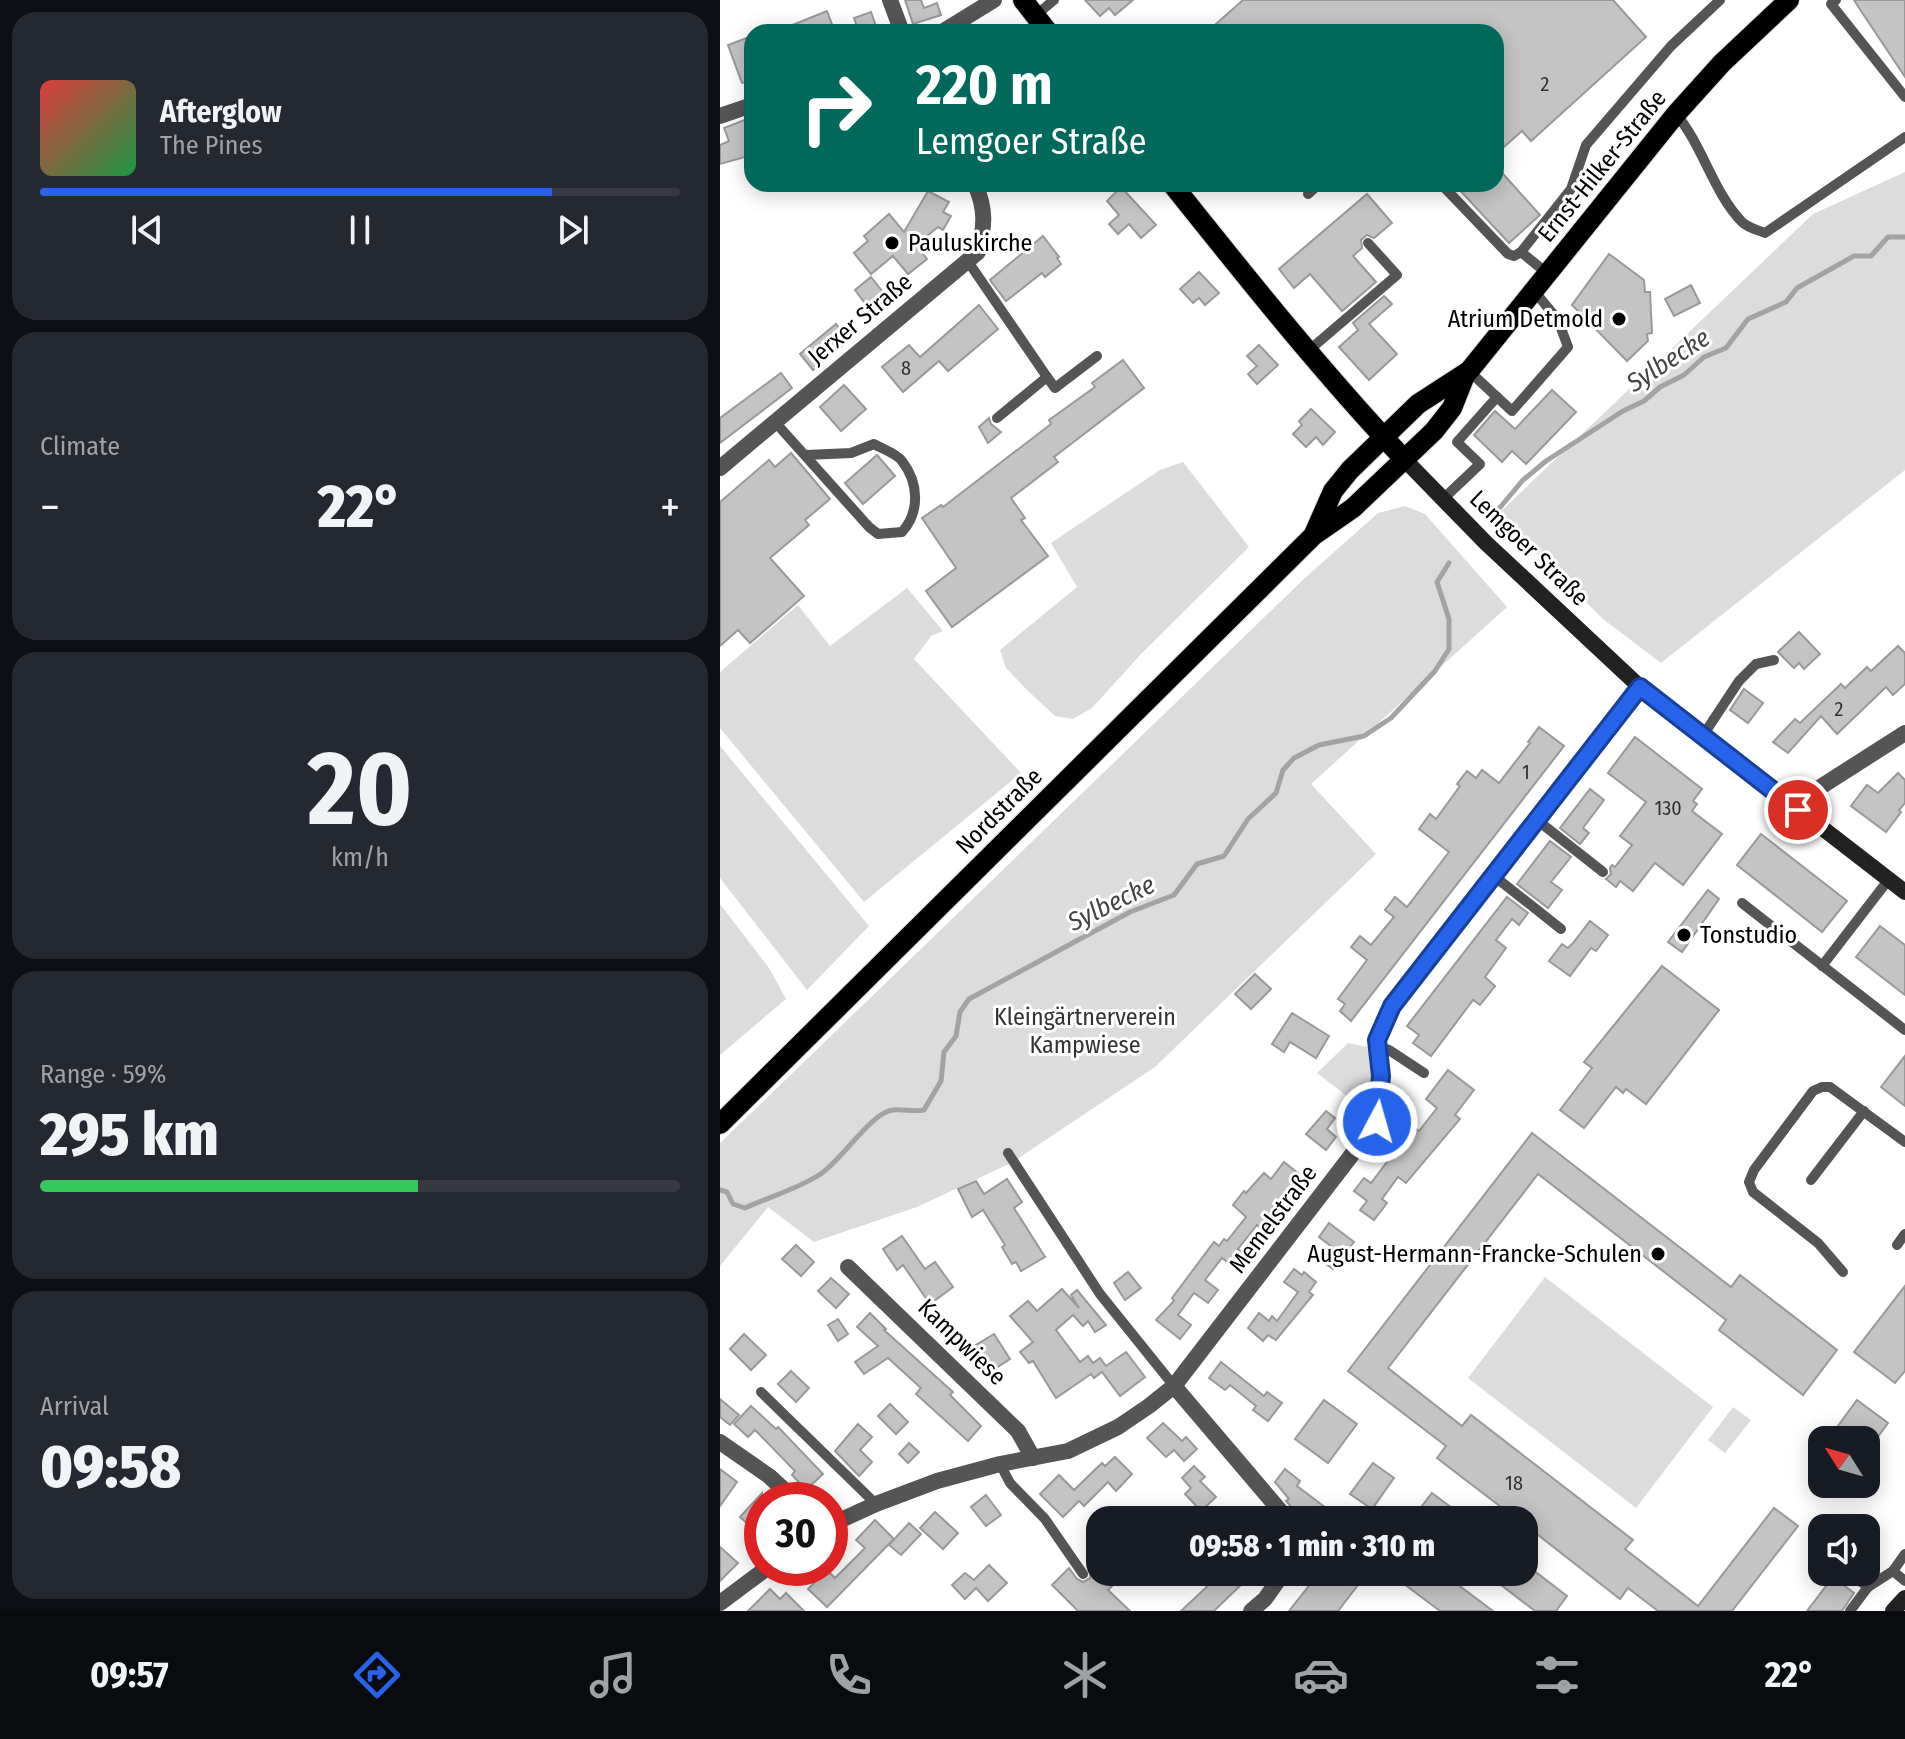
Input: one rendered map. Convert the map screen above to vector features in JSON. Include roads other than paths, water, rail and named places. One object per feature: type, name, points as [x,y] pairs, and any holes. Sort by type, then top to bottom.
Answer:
[{"type":"main road","name":"Ernst-Hilker-Straße","points":[[1452,408],[1468,372],[1676,114],[1729,55],[1789,0]]},
{"type":"main road","name":"Lemgoer Straße","points":[[1178,192],[1307,352],[1404,459],[1580,633],[1702,737],[1900,886]]},
{"type":"main road","name":"Ernst-Hilker-Straße","points":[[1384,437],[1430,394],[1468,372]]},
{"type":"main road","name":"Nordstraße","points":[[720,1124],[1314,535],[1353,508],[1434,431],[1452,408]]},
{"type":"main road","name":"Nordstraße","points":[[1314,535],[1333,491],[1384,437]]},
{"type":"main road","points":[[1893,1611],[1905,1598]]},
{"type":"street","points":[[890,0],[899,24]]},
{"type":"street","points":[[955,24],[994,0]]},
{"type":"street","points":[[720,116],[744,108]]},
{"type":"street","name":"Jerxer Straße","points":[[720,468],[978,252],[985,226],[983,203],[978,192]]},
{"type":"street","name":"Memelstraße","points":[[848,1517],[937,1481],[1000,1464],[1068,1451],[1099,1438],[1174,1386],[1377,1122],[1381,1076],[1377,1046],[1381,1028],[1392,1006],[1640,687]]},
{"type":"street","points":[[1798,810],[1822,786],[1905,733]]},
{"type":"street","name":"Kampwiese","points":[[848,1267],[1018,1431],[1033,1458]]},
{"type":"street","points":[[1174,1386],[1276,1506]]},
{"type":"street","points":[[720,1442],[776,1482]]},
{"type":"street","points":[[720,1603],[744,1585]]},
{"type":"street","points":[[1251,1611],[1274,1586]]},
{"type":"lane","points":[[1035,16],[1054,0]]},
{"type":"lane","points":[[1449,192],[1508,254],[1514,256],[1521,252],[1571,189],[1586,145],[1671,46],[1720,0]]},
{"type":"lane","points":[[1836,0],[1831,4],[1843,23],[1905,97]]},
{"type":"lane","points":[[1676,114],[1693,135],[1724,195],[1744,224],[1765,233],[1905,137]]},
{"type":"lane","points":[[1307,352],[1397,275],[1368,243]]},
{"type":"lane","points":[[1521,252],[1548,274]]},
{"type":"lane","points":[[967,260],[1055,388],[1097,356]]},
{"type":"lane","points":[[1468,372],[1512,411],[1568,347],[1558,320],[1535,292]]},
{"type":"lane","points":[[997,418],[1047,377]]},
{"type":"lane","points":[[1443,499],[1480,464],[1457,442],[1497,397]]},
{"type":"lane","points":[[775,422],[878,534],[902,532],[913,520],[917,501],[912,482],[898,457],[874,444],[851,453],[806,455]]},
{"type":"lane","points":[[1702,737],[1739,681],[1756,664],[1774,660]]},
{"type":"lane","points":[[1537,820],[1603,872]]},
{"type":"lane","points":[[1494,876],[1561,929]]},
{"type":"lane","points":[[1822,966],[1900,886]]},
{"type":"lane","points":[[1742,903],[1905,1030]]},
{"type":"lane","points":[[1377,1046],[1389,1050],[1424,1073]]},
{"type":"lane","points":[[1843,1272],[1818,1243],[1753,1192],[1749,1182],[1754,1170],[1813,1091],[1822,1087],[1830,1087],[1905,1142]]},
{"type":"lane","points":[[1811,1180],[1864,1111]]},
{"type":"lane","points":[[1008,1153],[1100,1294],[1174,1386]]},
{"type":"lane","points":[[1897,1245],[1905,1234]]},
{"type":"lane","points":[[761,1392],[876,1504]]},
{"type":"lane","points":[[1000,1464],[1010,1483],[1045,1519],[1083,1574]]},
{"type":"lane","points":[[1850,1611],[1868,1587],[1893,1571],[1905,1554]]},
{"type":"lane","points":[[1893,1571],[1905,1581]]},
{"type":"waterway","name":"Sylbecke","points":[[1497,511],[1523,480],[1546,461],[1623,411],[1644,401],[1660,387],[1684,375],[1704,357],[1726,348],[1748,319],[1786,302],[1797,288],[1854,256],[1871,256],[1888,237],[1905,237]]},
{"type":"waterway","name":"Sylbecke","points":[[720,1190],[727,1192],[733,1204],[745,1208],[792,1189],[828,1169],[884,1113],[924,1110],[941,1081],[944,1052],[956,1036],[960,1012],[969,999],[1130,912],[1174,895],[1197,864],[1224,856],[1248,819],[1276,793],[1283,770],[1294,758],[1319,745],[1364,736],[1391,718],[1435,671],[1449,649],[1449,619],[1437,582],[1449,563]]},
{"type":"place","name":"Pauluskirche","points":[[892,243]]},
{"type":"place","name":"Atrium Detmold","points":[[1619,319]]},
{"type":"place","name":"Tonstudio","points":[[1684,935]]},
{"type":"place","name":"August-Hermann-Francke-Schulen","points":[[1658,1254]]},
{"type":"park label","name":"Kleingärtnerverein Kampwiese","points":[[1085,1031]]}]
